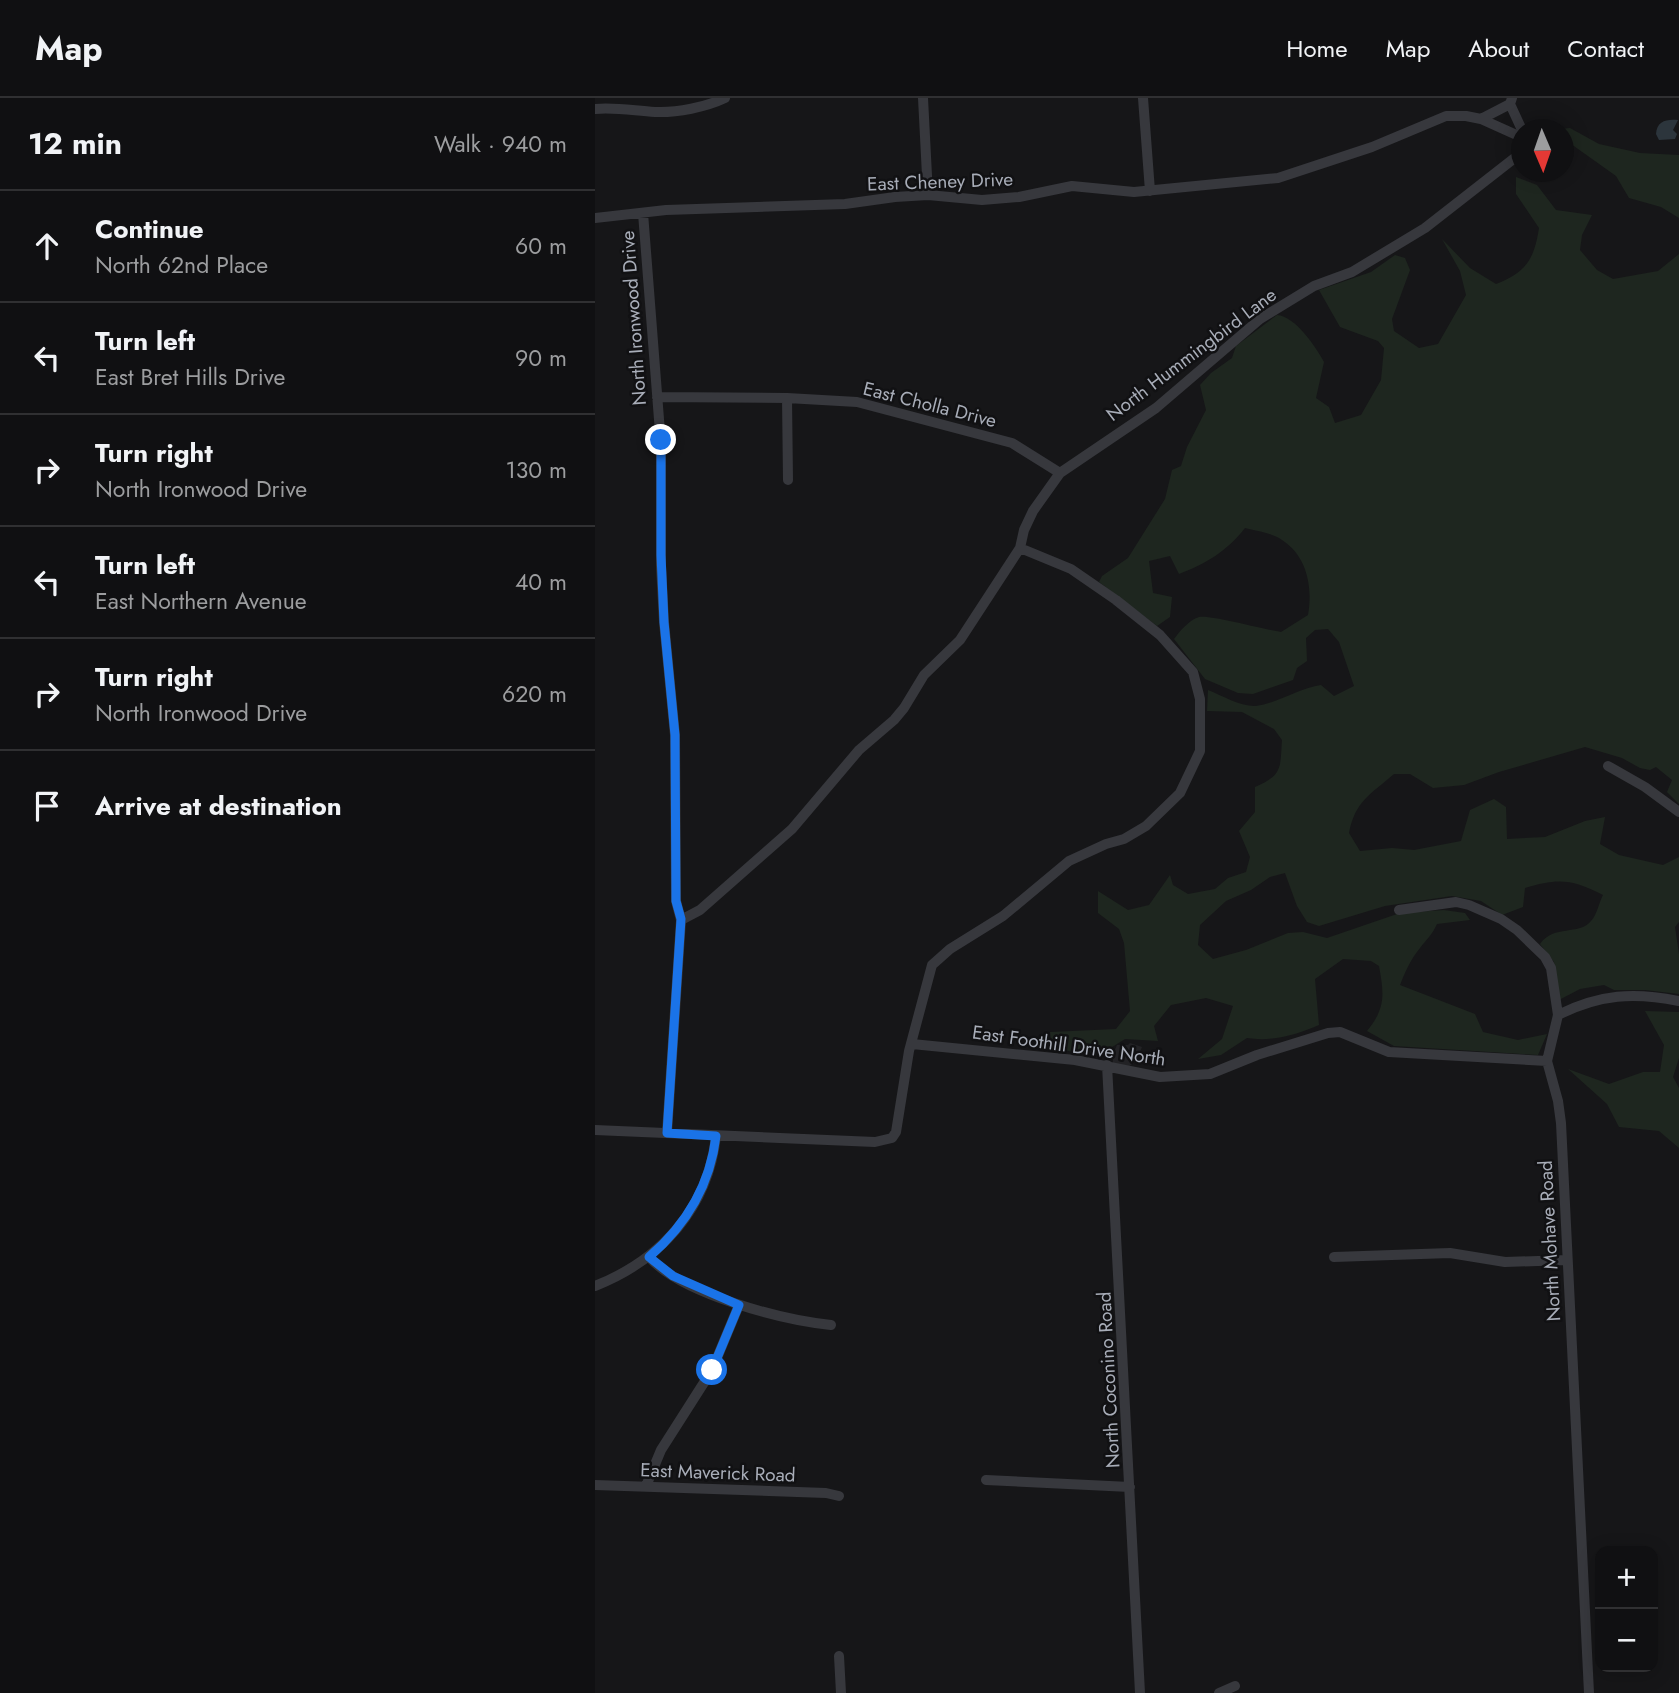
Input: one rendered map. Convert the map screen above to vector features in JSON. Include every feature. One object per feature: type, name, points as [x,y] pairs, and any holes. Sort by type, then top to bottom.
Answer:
[{"type":"street","points":[[595,109],[658,113],[709,104],[725,98]]},
{"type":"street","points":[[923,98],[928,195]]},
{"type":"street","points":[[1143,98],[1150,191]]},
{"type":"street","points":[[1481,119],[1511,101],[1518,119]]},
{"type":"street","name":"East Cheney Drive","points":[[595,218],[643,213],[834,205],[928,195],[982,200],[1019,197],[1072,186],[1118,192],[1150,191],[1278,178],[1372,147],[1446,116],[1481,119],[1511,132]]},
{"type":"street","name":"North Hummingbird Lane","points":[[1060,473],[1156,408],[1260,319],[1314,286],[1352,272],[1425,228],[1511,161]]},
{"type":"street","name":"North Ironwood Drive","points":[[643,213],[661,445],[661,555],[664,622],[675,735],[676,901],[681,919],[667,1133]]},
{"type":"street","name":"East Cholla Drive","points":[[657,397],[787,398],[857,402],[1012,443],[1060,473]]},
{"type":"street","points":[[787,398],[788,480]]},
{"type":"street","points":[[681,919],[700,910],[792,829],[859,750],[894,720],[924,675],[960,640],[1020,548],[1024,530],[1033,511],[1060,473]]},
{"type":"street","points":[[595,1130],[875,1142],[891,1138],[896,1132],[912,1044],[932,965],[950,949],[1003,916],[1069,861],[1124,839],[1146,826],[1180,793],[1201,751],[1200,699],[1193,672],[1160,635],[1116,600],[1071,569],[1020,548]]},
{"type":"street","points":[[1608,766],[1679,812]]},
{"type":"street","points":[[1399,911],[1456,902],[1482,910],[1517,930],[1549,962],[1559,1014],[1547,1061]]},
{"type":"street","points":[[1559,1014],[1587,1002],[1612,996],[1679,1000]]},
{"type":"street","name":"East Foothill Drive North","points":[[912,1044],[1075,1060],[1160,1077],[1210,1074],[1257,1055],[1328,1033],[1340,1032],[1389,1052],[1547,1061]]},
{"type":"street","name":"North Mohave Road","points":[[1547,1061],[1556,1090],[1561,1123],[1588,1693]]},
{"type":"street","name":"North Coconino Road","points":[[1107,1065],[1140,1693]]},
{"type":"street","points":[[595,1286],[628,1271],[649,1257],[677,1230],[691,1212],[709,1171],[716,1136]]},
{"type":"street","points":[[1334,1257],[1450,1253],[1504,1262],[1567,1260]]},
{"type":"street","points":[[649,1257],[673,1276],[739,1305],[831,1325]]},
{"type":"street","points":[[646,1486],[661,1450],[712,1370],[739,1305]]},
{"type":"street","points":[[986,1480],[1130,1487]]},
{"type":"street","name":"East Maverick Road","points":[[595,1485],[826,1493],[839,1496]]},
{"type":"street","points":[[839,1656],[841,1693]]},
{"type":"street","points":[[1219,1693],[1235,1686]]},
{"type":"shaded area","points":[[1678,120],[1673,130],[1677,134],[1675,139],[1659,140],[1656,134],[1660,124]]},
{"type":"shaded area","points":[[1574,130],[1599,144],[1640,153],[1679,155],[1679,218],[1661,207],[1629,198],[1616,176],[1574,146]]},
{"type":"shaded area","points":[[1516,182],[1529,182],[1537,185],[1556,210],[1592,215],[1582,235],[1580,250],[1597,270],[1613,279],[1658,271],[1679,254],[1679,804],[1667,792],[1672,780],[1656,767],[1650,770],[1640,768],[1622,758],[1585,747],[1464,785],[1433,788],[1410,774],[1394,774],[1360,806],[1349,833],[1360,851],[1392,848],[1414,850],[1461,841],[1470,810],[1494,799],[1506,807],[1507,839],[1545,837],[1585,821],[1605,817],[1600,844],[1619,855],[1663,865],[1679,857],[1679,922],[1675,927],[1679,954],[1679,994],[1614,990],[1604,985],[1580,989],[1559,1000],[1554,962],[1540,944],[1552,934],[1586,925],[1593,918],[1603,895],[1573,883],[1556,882],[1525,888],[1523,907],[1502,915],[1481,901],[1452,896],[1385,906],[1319,926],[1307,922],[1297,906],[1285,873],[1270,877],[1251,890],[1226,901],[1200,925],[1198,945],[1213,959],[1246,950],[1288,933],[1303,932],[1327,938],[1400,913],[1444,910],[1465,913],[1470,920],[1437,924],[1411,961],[1400,985],[1475,1014],[1483,1032],[1518,1040],[1547,1034],[1538,1055],[1394,1046],[1367,1031],[1378,1015],[1382,1000],[1379,966],[1371,961],[1343,959],[1315,979],[1319,1025],[1293,1035],[1266,1039],[1247,1038],[1221,1055],[1198,1059],[1222,1039],[1233,1006],[1206,998],[1171,1005],[1154,1026],[1158,1041],[1125,1039],[1104,1052],[1081,1054],[1052,1047],[1050,1032],[1116,1029],[1130,1011],[1124,943],[1119,929],[1098,913],[1098,891],[1128,910],[1149,905],[1170,875],[1173,885],[1188,894],[1215,889],[1228,878],[1246,872],[1250,857],[1239,831],[1255,812],[1255,787],[1271,779],[1278,769],[1282,740],[1274,729],[1242,712],[1207,711],[1208,690],[1238,703],[1256,706],[1321,685],[1334,696],[1354,686],[1339,642],[1328,629],[1315,630],[1306,638],[1307,661],[1297,668],[1293,680],[1253,694],[1238,693],[1205,679],[1174,639],[1188,623],[1199,617],[1281,632],[1308,615],[1309,583],[1303,563],[1291,547],[1274,536],[1245,528],[1215,556],[1179,574],[1170,556],[1149,561],[1153,593],[1172,597],[1170,617],[1157,626],[1099,582],[1102,576],[1128,558],[1165,499],[1172,470],[1181,466],[1187,447],[1206,410],[1200,385],[1232,358],[1236,346],[1277,315],[1298,326],[1324,362],[1316,398],[1329,407],[1335,423],[1361,415],[1381,380],[1384,348],[1378,341],[1340,327],[1319,290],[1371,272],[1395,255],[1405,258],[1410,270],[1392,319],[1394,331],[1419,348],[1438,344],[1466,295],[1460,271],[1442,239],[1470,268],[1496,284],[1515,275],[1531,257],[1539,228],[1516,194]]},
{"type":"shaded area","points":[[1645,1011],[1679,1012],[1679,1058],[1673,1077],[1679,1088],[1679,1148],[1659,1131],[1619,1127],[1607,1104],[1568,1069],[1609,1084],[1643,1072],[1660,1072],[1664,1045]]},
{"type":"shaded area","points":[[1130,1043],[1142,1047],[1136,1062],[1129,1066],[1113,1064],[1117,1045]]},
{"type":"route","points":[[661,440],[661,555],[667,663],[675,735],[676,901],[681,919],[667,1133],[716,1136],[709,1171],[691,1212],[649,1257],[663,1271],[739,1305],[712,1370]]}]
